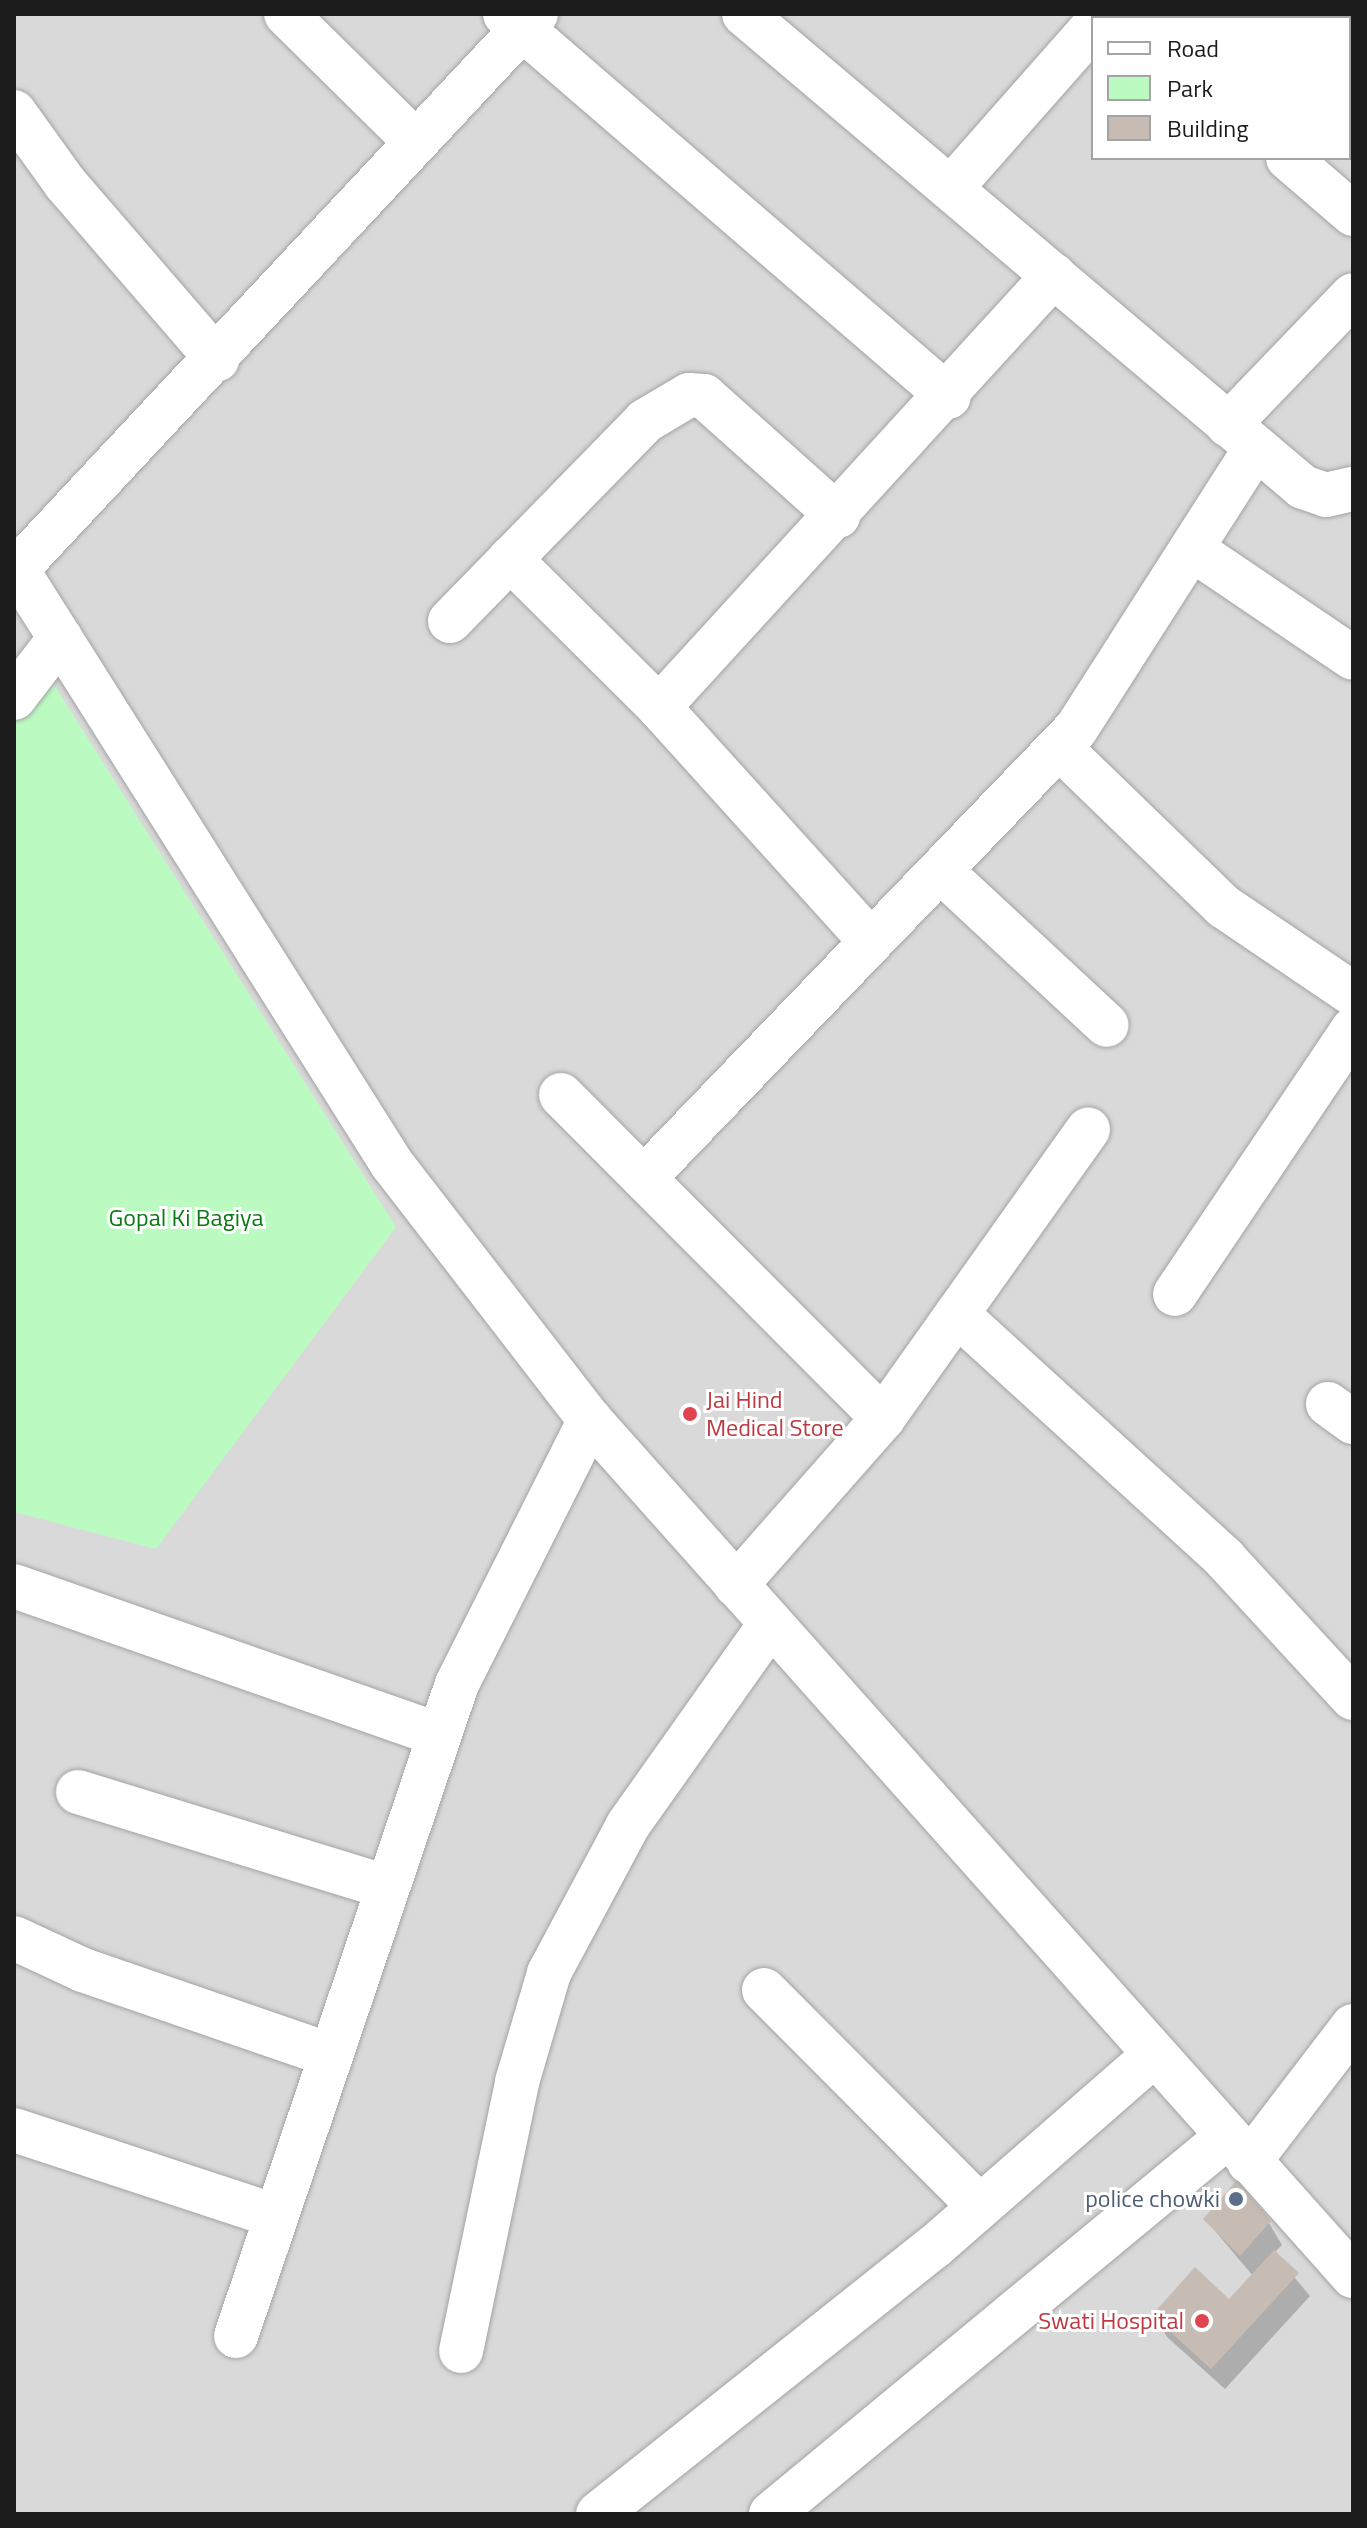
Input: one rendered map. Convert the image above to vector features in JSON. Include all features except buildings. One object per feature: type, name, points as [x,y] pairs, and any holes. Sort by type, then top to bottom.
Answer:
[{"type":"street","points":[[286,14],[416,142]]},
{"type":"street","points":[[744,14],[1303,487],[1326,495],[1353,489]]},
{"type":"street","points":[[949,397],[521,19],[416,142],[217,359],[16,567],[392,1164],[590,1420],[1353,2276]]},
{"type":"street","points":[[952,187],[1091,29]]},
{"type":"street","points":[[14,112],[65,183],[217,359]]},
{"type":"street","points":[[1290,160],[1353,214]]},
{"type":"street","points":[[659,707],[949,397],[1054,275]]},
{"type":"street","points":[[644,1178],[1060,748],[1192,549],[1242,436],[1353,295]]},
{"type":"street","points":[[450,621],[661,406],[689,395],[704,396],[838,516]]},
{"type":"street","points":[[1192,549],[1353,658]]},
{"type":"street","points":[[510,559],[659,707],[871,942]]},
{"type":"street","points":[[14,698],[60,638]]},
{"type":"street","points":[[1060,748],[1223,906],[1353,994]]},
{"type":"street","points":[[941,871],[1107,1025]]},
{"type":"street","points":[[1175,1294],[1353,1029]]},
{"type":"street","points":[[561,1095],[883,1418]]},
{"type":"street","points":[[736,1585],[883,1418],[1088,1130]]},
{"type":"street","points":[[957,1314],[1225,1559],[1353,1698]]},
{"type":"street","points":[[236,2336],[439,1735],[480,1632],[590,1420]]},
{"type":"street","points":[[14,1586],[439,1735]]},
{"type":"street","points":[[461,2351],[520,2068],[549,1973],[628,1825],[771,1623]]},
{"type":"street","points":[[78,1792],[387,1887]]},
{"type":"street","points":[[14,1938],[83,1970],[330,2055]]},
{"type":"street","points":[[764,1990],[980,2207]]},
{"type":"street","points":[[771,2514],[1238,2150],[1353,2026]]},
{"type":"street","points":[[598,2514],[980,2207],[1154,2055]]},
{"type":"street","points":[[14,2130],[276,2216]]},
{"type":"shaded area","points":[[14,14],[1353,14],[1353,2514],[14,2514]]},
{"type":"green space","name":"Gopal Ki Bagiya","points":[[46,672],[396,1227],[156,1549],[14,1512],[14,721]]},
{"type":"place","name":"Jai Hind Medical Store","points":[[690,1414]]},
{"type":"place","name":"police chowki","points":[[1236,2199]]},
{"type":"place","name":"Swati Hospital","points":[[1202,2321]]}]
